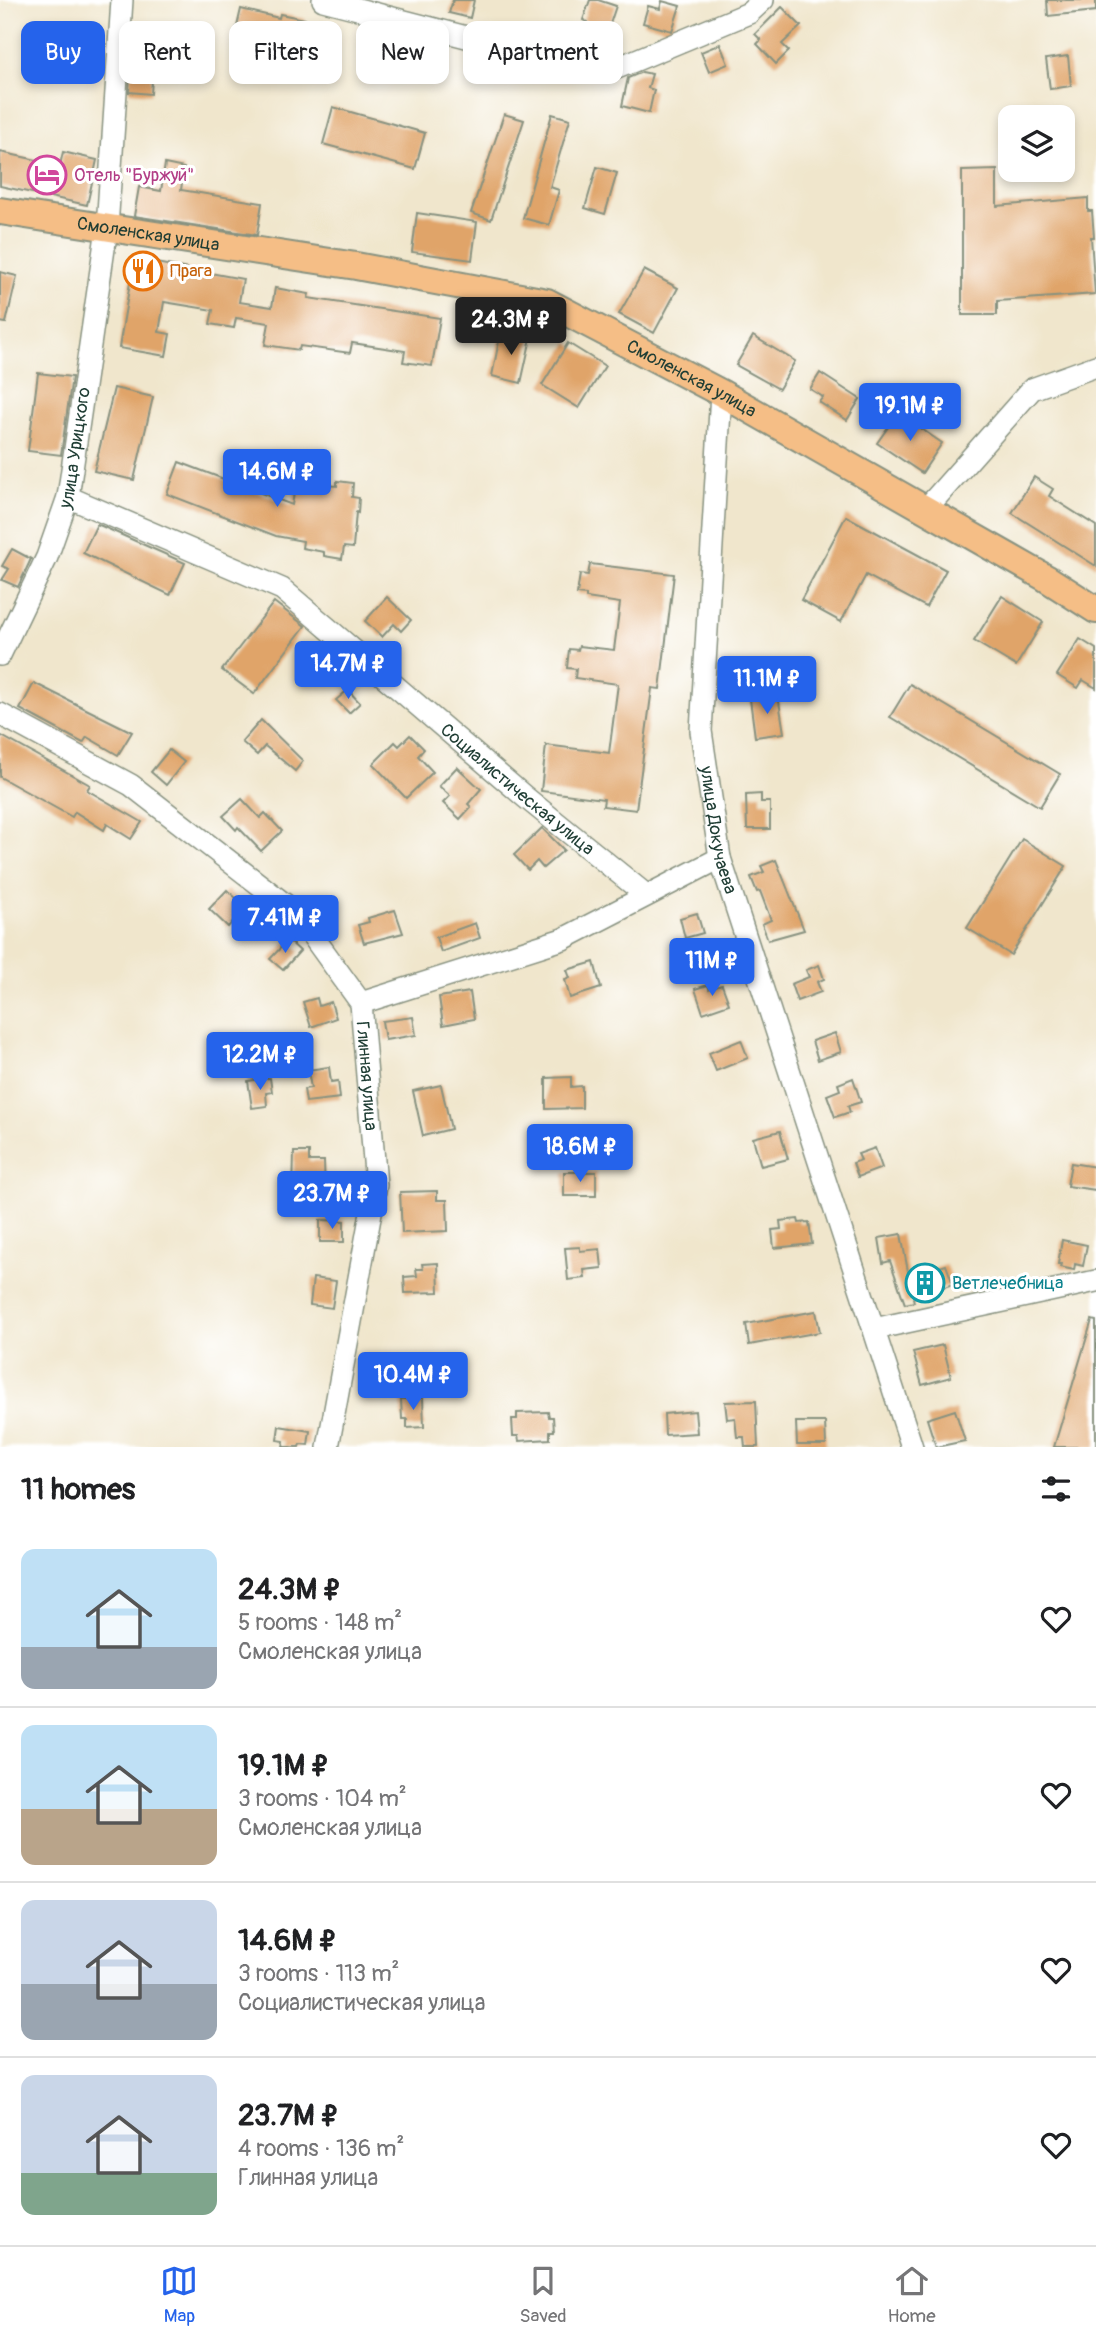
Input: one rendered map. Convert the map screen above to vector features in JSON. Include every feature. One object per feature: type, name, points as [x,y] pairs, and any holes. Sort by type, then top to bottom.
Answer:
[{"type":"main road","name":"Смоленская улица","points":[[0,211],[356,266],[547,302],[721,393],[1046,578],[1096,610]]},
{"type":"street","name":"улица Урицкого","points":[[0,655],[47,557],[68,497],[107,228],[122,0]]},
{"type":"street","points":[[323,0],[567,63],[617,68],[749,13],[763,0]]},
{"type":"street","points":[[925,510],[1032,389],[1096,366]]},
{"type":"street","name":"улица Докучаева","points":[[721,393],[701,731],[720,858],[912,1447]]},
{"type":"street","name":"Социалистическая улица","points":[[68,497],[282,589],[525,797],[646,895]]},
{"type":"street","name":"Глинная улица","points":[[0,714],[131,785],[296,913],[361,1003],[376,1185],[328,1447]]},
{"type":"street","points":[[361,1003],[563,939],[720,858]]},
{"type":"street","points":[[874,1329],[1096,1282]]},
{"type":"building","points":[[453,0],[474,0],[470,18],[449,13]]},
{"type":"building","points":[[590,0],[616,6],[611,21],[583,20]]},
{"type":"building","points":[[1047,0],[1096,0],[1096,11],[1048,16]]},
{"type":"building","points":[[662,1],[680,6],[672,31],[643,23],[648,6],[660,9]]},
{"type":"building","points":[[782,7],[801,26],[782,44],[789,51],[776,64],[757,44],[761,40],[755,34]]},
{"type":"building","points":[[241,9],[279,18],[280,14],[305,19],[305,21],[238,21]]},
{"type":"building","points":[[720,44],[728,64],[709,72],[701,52]]},
{"type":"building","points":[[1068,56],[1071,86],[1050,89],[1046,59]]},
{"type":"building","points":[[642,72],[652,74],[648,88],[654,90],[649,113],[622,106],[628,78]]},
{"type":"building","points":[[130,84],[152,84],[151,94],[129,92]]},
{"type":"building","points":[[333,107],[425,133],[415,169],[323,144]]},
{"type":"building","points":[[504,114],[524,120],[491,220],[471,213]]},
{"type":"building","points":[[552,114],[570,119],[550,187],[559,190],[549,225],[523,218]]},
{"type":"building","name":"Отель \"Буржуй\"","points":[[0,152],[60,165],[63,152],[97,160],[87,205],[0,186]]},
{"type":"building","points":[[165,164],[184,168],[181,190],[262,203],[257,235],[134,216],[139,187],[161,191]]},
{"type":"building","points":[[597,167],[617,173],[605,214],[585,208]]},
{"type":"building","points":[[997,170],[997,206],[1088,198],[1094,237],[1091,237],[1095,294],[997,301],[997,315],[962,315],[962,171]]},
{"type":"building","points":[[417,213],[477,222],[472,260],[412,252]]},
{"type":"building","points":[[134,259],[243,279],[239,302],[272,307],[275,288],[309,294],[308,298],[440,318],[432,366],[403,362],[405,351],[352,343],[350,353],[300,346],[299,350],[265,345],[269,323],[236,318],[234,328],[210,324],[213,310],[164,302],[159,332],[170,334],[166,356],[119,348]]},
{"type":"building","points":[[644,270],[678,288],[654,333],[619,314]]},
{"type":"building","points":[[0,272],[17,276],[6,323],[0,322]]},
{"type":"building","points":[[501,331],[531,338],[521,383],[492,376]]},
{"type":"building","points":[[753,336],[795,361],[779,389],[736,365]]},
{"type":"building","points":[[568,343],[605,366],[579,408],[542,385]]},
{"type":"building","points":[[38,373],[72,377],[61,455],[28,451]]},
{"type":"building","points":[[820,373],[860,399],[847,420],[819,402],[823,397],[810,389]]},
{"type":"building","points":[[114,388],[153,397],[134,480],[94,471]]},
{"type":"building","points":[[898,413],[942,443],[922,473],[877,443]]},
{"type":"building","points":[[179,462],[292,505],[295,488],[311,491],[312,484],[337,486],[337,481],[353,483],[352,497],[359,498],[353,548],[344,547],[342,559],[324,556],[324,552],[302,548],[303,541],[276,536],[167,494]]},
{"type":"building","points":[[1034,477],[1053,489],[1049,496],[1096,526],[1096,566],[1012,513]]},
{"type":"building","points":[[846,516],[946,570],[926,607],[866,575],[841,622],[801,600]]},
{"type":"building","points":[[97,524],[185,563],[170,595],[83,553]]},
{"type":"building","points":[[12,549],[31,559],[18,587],[2,580],[9,569],[2,566]]},
{"type":"building","points":[[590,564],[674,574],[660,689],[652,688],[636,810],[603,806],[604,799],[541,791],[546,745],[609,753],[618,684],[575,678],[576,669],[567,668],[569,649],[578,650],[579,646],[614,650],[620,603],[577,594],[580,574],[588,575]]},
{"type":"building","points":[[1002,596],[1043,622],[1016,666],[974,641]]},
{"type":"building","points":[[387,597],[411,620],[401,631],[394,624],[382,637],[365,621]]},
{"type":"building","points":[[274,602],[305,626],[254,694],[222,670]]},
{"type":"building","points":[[1080,639],[1096,649],[1096,688],[1083,680],[1078,688],[1057,675]]},
{"type":"building","points":[[34,683],[132,732],[118,755],[87,737],[83,743],[20,709]]},
{"type":"building","points":[[910,684],[1060,774],[1040,807],[890,717]]},
{"type":"building","points":[[348,690],[360,703],[349,713],[336,700]]},
{"type":"building","points":[[778,695],[784,733],[755,737],[750,699]]},
{"type":"building","points":[[261,720],[303,761],[295,771],[265,746],[257,755],[242,742]]},
{"type":"building","points":[[0,735],[90,785],[87,790],[142,822],[131,839],[107,824],[104,830],[75,812],[72,817],[0,777]]},
{"type":"building","points":[[410,735],[424,749],[418,756],[433,772],[406,798],[373,764],[395,742],[399,746]]},
{"type":"building","points":[[169,750],[184,762],[166,785],[151,772]]},
{"type":"building","points":[[457,767],[481,789],[468,804],[471,807],[460,819],[443,803],[450,796],[439,786]]},
{"type":"building","points":[[761,794],[761,802],[770,802],[770,829],[747,829],[746,795]]},
{"type":"building","points":[[242,799],[260,818],[265,813],[282,831],[261,851],[223,816]]},
{"type":"building","points":[[542,828],[564,850],[543,868],[537,861],[528,870],[514,855]]},
{"type":"building","points":[[1022,839],[1066,866],[1011,955],[967,928]]},
{"type":"building","points":[[776,860],[804,930],[768,940],[762,924],[771,920],[760,891],[757,892],[751,877],[764,872],[761,866]]},
{"type":"building","points":[[227,890],[246,907],[228,927],[209,909]]},
{"type":"building","points":[[395,910],[403,933],[364,943],[358,925],[369,922],[368,918]]},
{"type":"building","points":[[697,913],[703,933],[685,938],[680,918]]},
{"type":"building","points":[[475,923],[480,938],[441,952],[436,937]]},
{"type":"building","points":[[288,940],[300,951],[283,970],[270,959]]},
{"type":"building","points":[[594,962],[601,988],[570,998],[565,980],[570,978],[567,970]]},
{"type":"building","points":[[819,965],[824,979],[817,982],[821,992],[797,1001],[791,984],[809,977],[806,970]]},
{"type":"building","points":[[708,985],[709,989],[722,985],[729,1004],[703,1013],[695,989]]},
{"type":"building","points":[[470,992],[474,1019],[443,1025],[439,997]]},
{"type":"building","points":[[317,998],[319,1006],[331,1002],[336,1018],[311,1027],[303,1002]]},
{"type":"building","points":[[413,1017],[416,1035],[385,1040],[382,1021]]},
{"type":"building","points":[[835,1033],[841,1052],[818,1060],[812,1041]]},
{"type":"building","points":[[741,1040],[748,1058],[716,1071],[709,1053]]},
{"type":"building","points":[[329,1067],[331,1082],[338,1081],[340,1098],[306,1102],[304,1089],[311,1088],[308,1070]]},
{"type":"building","points":[[571,1077],[571,1087],[582,1086],[582,1108],[546,1109],[546,1078]]},
{"type":"building","points":[[270,1078],[272,1092],[266,1093],[267,1106],[252,1108],[248,1081]]},
{"type":"building","points":[[853,1078],[861,1102],[848,1106],[850,1112],[835,1117],[827,1095],[840,1090],[838,1084]]},
{"type":"building","points":[[441,1085],[451,1129],[423,1136],[413,1091]]},
{"type":"building","points":[[780,1131],[788,1159],[761,1166],[753,1138]]},
{"type":"building","points":[[875,1148],[882,1168],[858,1177],[853,1163],[861,1160],[858,1154]]},
{"type":"building","points":[[294,1152],[309,1152],[309,1161],[324,1161],[325,1192],[293,1193]]},
{"type":"building","points":[[1071,1163],[1096,1167],[1096,1190],[1067,1186]]},
{"type":"building","points":[[564,1172],[596,1172],[596,1196],[564,1196]]},
{"type":"building","points":[[437,1191],[437,1200],[447,1200],[448,1231],[402,1233],[400,1192]]},
{"type":"building","points":[[798,1219],[799,1223],[809,1222],[812,1244],[774,1248],[772,1230],[781,1229],[780,1221]]},
{"type":"building","points":[[320,1220],[344,1221],[344,1242],[320,1242]]},
{"type":"building","points":[[901,1234],[909,1277],[946,1265],[953,1284],[913,1298],[914,1302],[905,1304],[890,1261],[883,1263],[879,1238]]},
{"type":"building","points":[[1062,1240],[1087,1245],[1083,1266],[1075,1264],[1074,1270],[1060,1267],[1061,1264],[1058,1264]]},
{"type":"building","points":[[580,1247],[580,1251],[600,1249],[602,1268],[584,1270],[585,1278],[568,1280],[565,1248]]},
{"type":"building","points":[[438,1263],[439,1292],[405,1293],[404,1277],[417,1276],[416,1269],[423,1269],[422,1264]]},
{"type":"building","points":[[313,1278],[336,1281],[332,1308],[310,1305]]},
{"type":"building","points":[[816,1311],[820,1332],[749,1345],[746,1324]]},
{"type":"building","points":[[1092,1320],[1096,1321],[1096,1447],[1054,1447]]},
{"type":"building","points":[[943,1345],[951,1377],[922,1385],[913,1352]]},
{"type":"building","points":[[423,1398],[424,1427],[407,1428],[407,1419],[402,1419],[401,1399]]},
{"type":"building","points":[[756,1401],[758,1447],[745,1447],[744,1437],[737,1437],[735,1418],[727,1419],[725,1402]]},
{"type":"building","points":[[955,1410],[965,1441],[936,1447],[927,1419]]},
{"type":"building","points":[[695,1411],[697,1433],[665,1435],[664,1414]]},
{"type":"building","points":[[548,1412],[549,1417],[553,1417],[554,1431],[550,1431],[550,1439],[519,1441],[518,1436],[513,1436],[512,1419],[517,1419],[517,1413]]},
{"type":"building","points":[[796,1422],[825,1422],[826,1445],[797,1445]]},
{"type":"building","points":[[279,1426],[310,1431],[308,1445],[283,1447],[284,1441],[277,1440]]},
{"type":"place","name":"Отель \"Буржуй\"","points":[[47,175]]},
{"type":"place","name":"Прага","points":[[143,271]]},
{"type":"place","name":"Ветлечебница","points":[[925,1283]]}]
